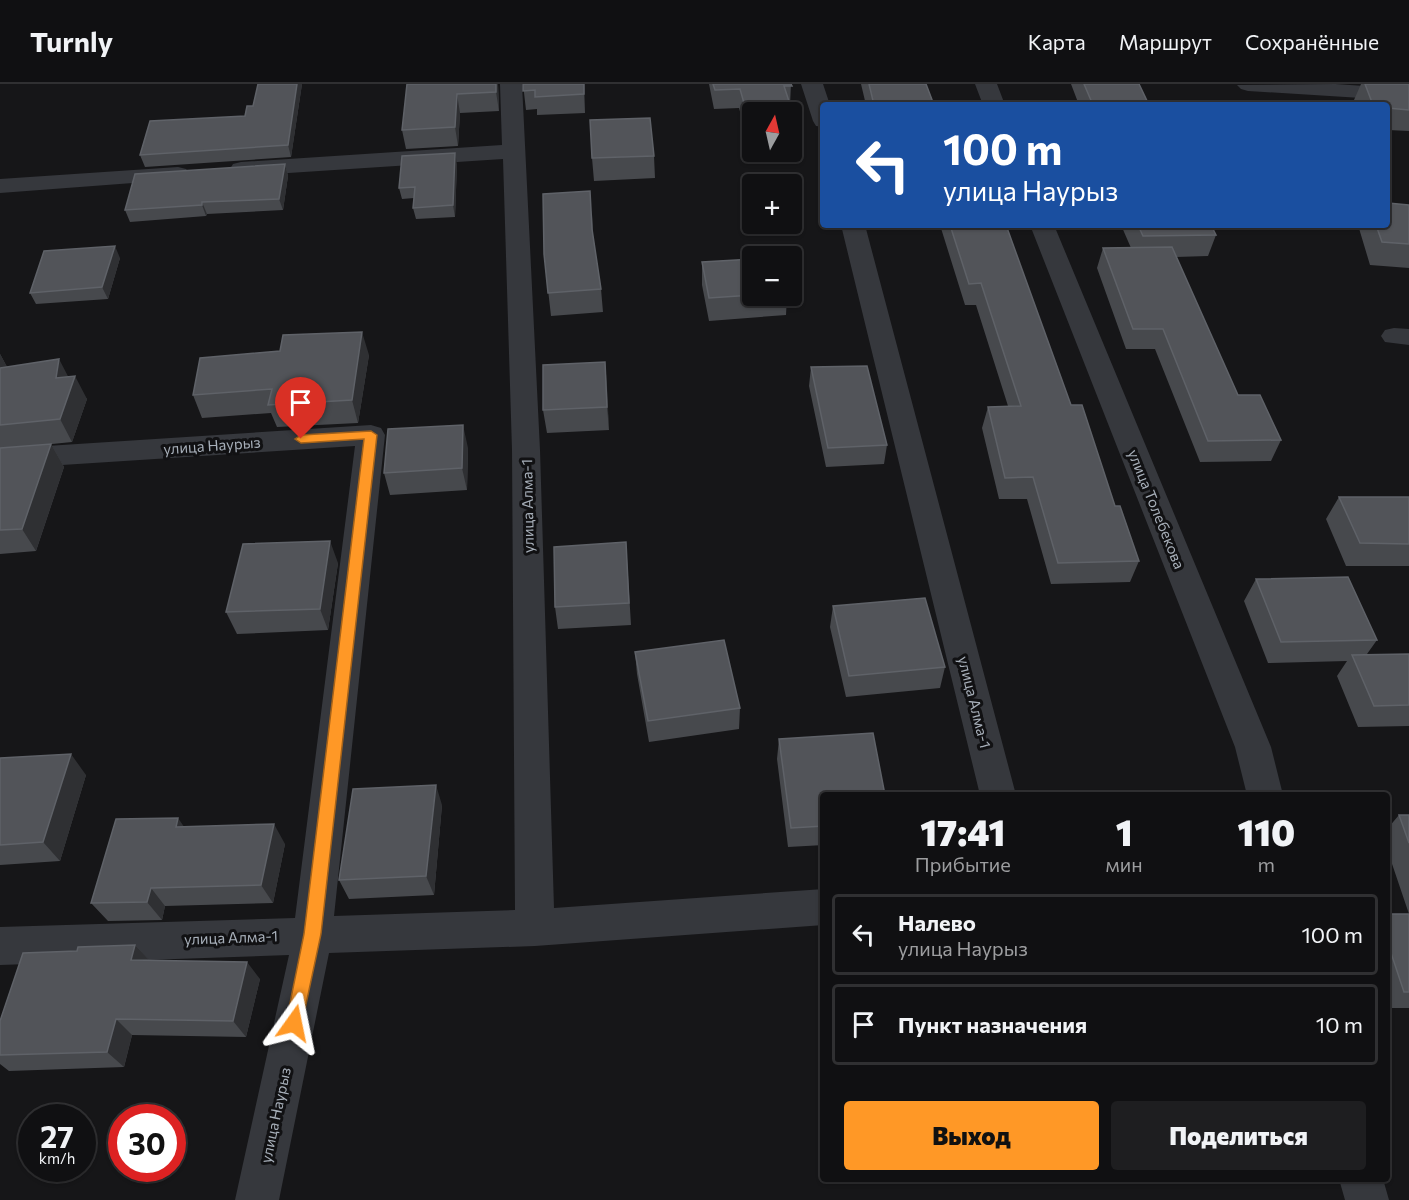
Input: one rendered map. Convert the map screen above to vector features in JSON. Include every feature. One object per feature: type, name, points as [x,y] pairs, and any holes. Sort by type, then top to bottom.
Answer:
[{"type":"street","name":"улица Алма-1","points":[[511,84],[526,450],[535,928]]},
{"type":"street","points":[[812,84],[820,109]]},
{"type":"street","points":[[986,84],[993,102]]},
{"type":"street","points":[[1248,85],[1409,95]]},
{"type":"street","points":[[0,186],[514,151]]},
{"type":"street","name":"улица Алма-1","points":[[854,228],[997,792]]},
{"type":"street","name":"улица Толебекова","points":[[1043,228],[1253,747],[1264,792]]},
{"type":"street","name":"улица Наурыз","points":[[0,459],[371,435],[313,934],[257,1200]]},
{"type":"street","name":"улица Алма-1","points":[[0,946],[535,928],[820,907]]},
{"type":"street","points":[[1362,1182],[1367,1200]]},
{"type":"building","points":[[258,84],[297,84],[288,145],[140,155],[150,121],[245,116],[247,106],[253,106]]},
{"type":"building","points":[[407,84],[496,84],[496,92],[457,94],[455,127],[402,130]]},
{"type":"building","points":[[523,84],[584,84],[584,94],[535,97],[535,90],[523,91]]},
{"type":"building","points":[[713,84],[791,84],[792,86],[784,86],[789,102],[744,102],[740,89],[715,90]]},
{"type":"building","points":[[869,84],[926,84],[933,102],[873,102]]},
{"type":"building","points":[[1084,84],[1139,84],[1148,102],[1092,102]]},
{"type":"building","points":[[1365,84],[1409,84],[1409,110],[1390,108],[1390,102],[1372,102]]},
{"type":"building","points":[[650,118],[654,156],[592,158],[590,120]]},
{"type":"building","points":[[455,153],[453,205],[413,208],[415,187],[399,188],[402,156]]},
{"type":"building","points":[[285,164],[279,199],[202,202],[202,205],[125,210],[135,174]]},
{"type":"building","points":[[590,191],[592,229],[601,289],[548,293],[544,254],[543,194]]},
{"type":"building","points":[[1390,203],[1409,205],[1409,244],[1382,242],[1377,228],[1390,228]]},
{"type":"building","points":[[951,228],[1007,228],[1071,405],[1082,405],[1115,506],[1120,506],[1139,561],[1058,563],[1033,477],[1005,478],[988,407],[1021,406],[981,283],[969,284]]},
{"type":"building","points":[[1139,228],[1212,228],[1216,235],[1143,236]]},
{"type":"building","points":[[115,246],[102,287],[30,293],[44,251]]},
{"type":"building","points":[[1172,247],[1238,395],[1260,395],[1281,440],[1208,441],[1163,329],[1133,329],[1103,248]]},
{"type":"building","points":[[742,260],[742,296],[709,298],[702,262]]},
{"type":"building","points":[[362,332],[352,400],[268,405],[272,389],[193,395],[200,358],[280,351],[283,335]]},
{"type":"building","points":[[59,359],[56,378],[75,376],[60,419],[0,425],[0,368]]},
{"type":"building","points":[[605,362],[607,407],[543,410],[543,365]]},
{"type":"building","points":[[867,366],[887,445],[828,448],[811,367]]},
{"type":"building","points":[[463,425],[462,468],[384,473],[388,429]]},
{"type":"building","points":[[51,444],[22,529],[0,530],[0,448]]},
{"type":"building","points":[[1339,497],[1409,497],[1409,544],[1360,543]]},
{"type":"building","points":[[330,541],[320,609],[226,612],[243,544]]},
{"type":"building","points":[[626,542],[629,603],[555,607],[554,547]]},
{"type":"building","points":[[1348,577],[1377,640],[1281,642],[1256,579]]},
{"type":"building","points":[[925,598],[945,667],[849,676],[833,606]]},
{"type":"building","points":[[724,640],[740,708],[648,721],[635,652]]},
{"type":"building","points":[[1409,654],[1409,705],[1374,706],[1352,655]]},
{"type":"building","points":[[873,733],[884,792],[820,792],[820,826],[791,828],[779,739]]},
{"type":"building","points":[[71,754],[43,842],[0,845],[0,758]]},
{"type":"building","points":[[436,785],[426,876],[339,880],[353,789]]},
{"type":"building","points":[[1399,815],[1409,815],[1409,843]]},
{"type":"building","points":[[178,818],[176,827],[274,824],[261,885],[151,888],[147,902],[91,903],[116,819]]},
{"type":"building","points":[[1390,914],[1409,914],[1409,992],[1404,992],[1390,950]]},
{"type":"building","points":[[135,945],[131,960],[247,962],[233,1021],[116,1019],[107,1052],[0,1055],[0,1021],[23,953],[77,951],[78,947]]},
{"type":"route","points":[[294,1023],[313,934],[371,435],[301,439]]}]
